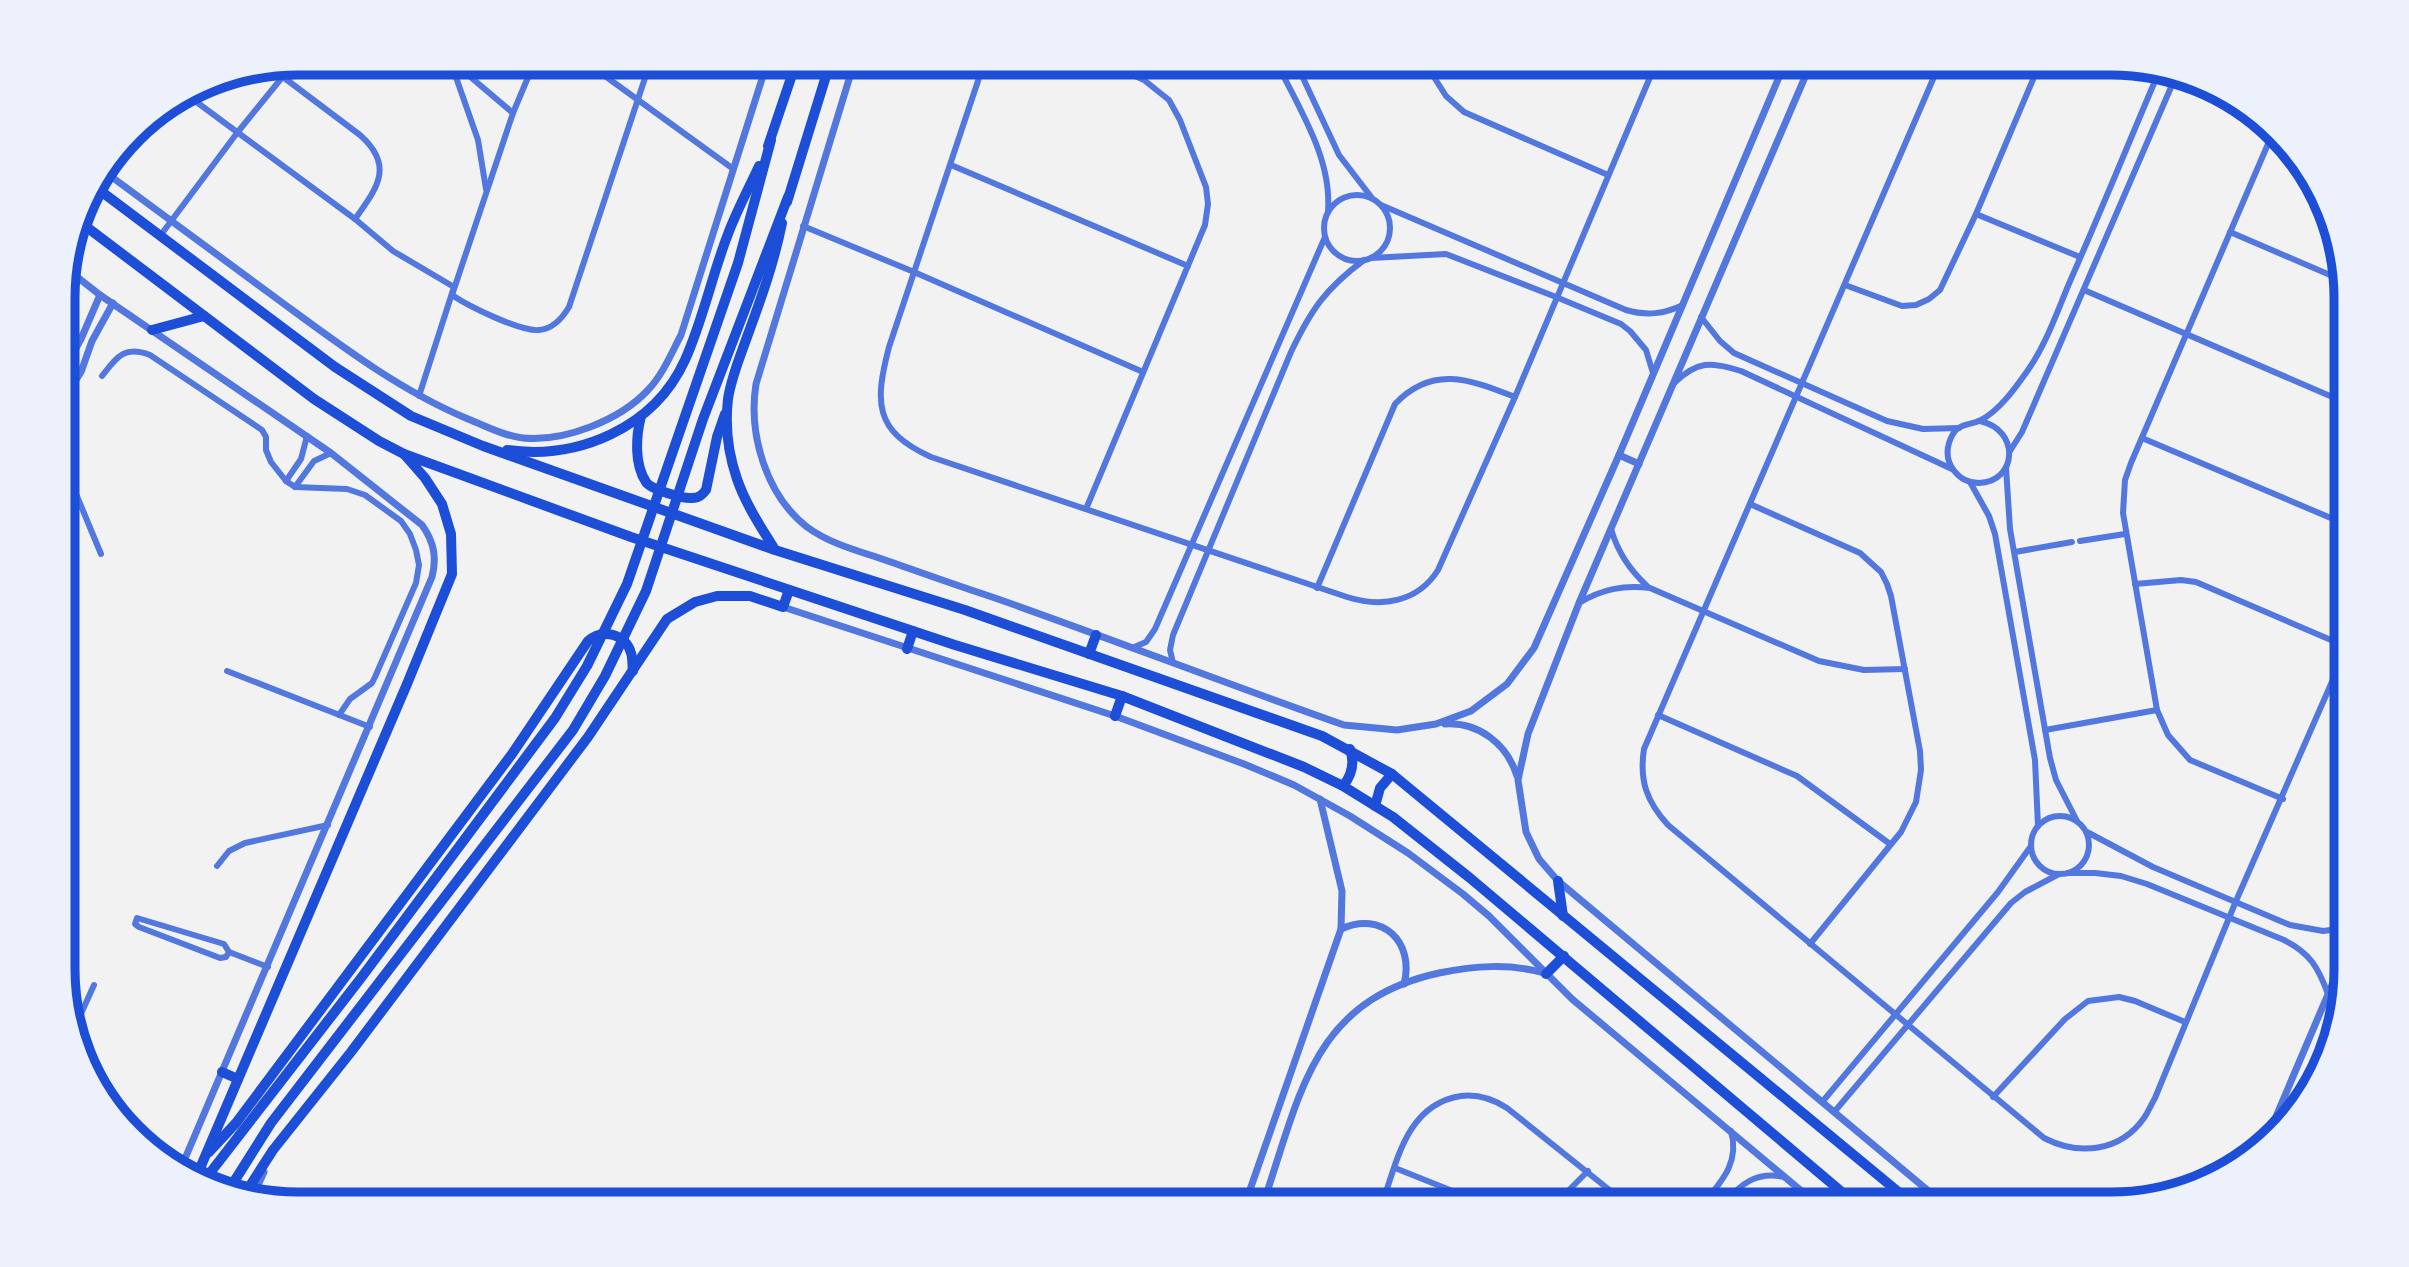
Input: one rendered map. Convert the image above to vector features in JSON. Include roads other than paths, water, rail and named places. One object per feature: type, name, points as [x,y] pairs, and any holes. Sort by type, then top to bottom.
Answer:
[{"type":"main road","points":[[211,1173],[555,718],[601,639],[627,584],[738,263],[771,140],[792,76]]},
{"type":"main road","points":[[234,1182],[271,1123],[573,730],[615,658],[646,591],[703,419],[788,197],[826,76]]},
{"type":"main road","points":[[483,446],[527,452],[578,447],[605,438],[640,416],[671,384],[686,359],[728,234],[771,140]]},
{"type":"main road","points":[[102,192],[335,367],[411,416],[483,446],[775,550],[965,610],[1322,736],[1350,750],[1391,774],[1897,1191]]},
{"type":"main road","points":[[775,550],[752,514],[736,477],[728,437],[728,409],[734,374],[771,269],[788,197]]},
{"type":"main road","points":[[87,228],[324,407],[404,454],[591,523],[789,590],[1122,696],[1304,767],[1343,786],[1376,806],[1460,871],[1841,1191]]},
{"type":"main road","points":[[152,330],[204,316]]},
{"type":"main road","points":[[640,416],[637,446],[646,482],[654,488],[693,498],[706,490],[717,437],[728,409]]},
{"type":"main road","points":[[200,1169],[452,575],[451,534],[442,504],[425,478],[404,454]]},
{"type":"main road","points":[[250,1186],[273,1150],[351,1052],[588,737],[633,672],[653,636],[667,619],[695,602],[717,596],[739,595],[783,607],[789,590]]},
{"type":"main road","points":[[907,649],[913,631]]},
{"type":"main road","points":[[205,1156],[236,1123],[503,765],[588,641],[593,636],[604,633],[620,637],[631,651],[633,672]]},
{"type":"main road","points":[[1090,654],[1097,635]]},
{"type":"main road","points":[[1115,716],[1122,696]]},
{"type":"main road","points":[[1343,786],[1350,777],[1353,766],[1350,750]]},
{"type":"main road","points":[[1376,806],[1380,788],[1391,774]]},
{"type":"main road","points":[[1558,881],[1563,916]]},
{"type":"main road","points":[[1546,974],[1564,956]]},
{"type":"main road","points":[[222,1072],[238,1079]]},
{"type":"street","points":[[1283,75],[1323,160],[1329,186],[1325,237],[1336,254],[1345,259],[1446,254],[1620,324],[1630,331],[1646,350],[1653,373]]},
{"type":"street","points":[[1302,75],[1339,155],[1373,199],[1381,205],[1637,313],[1661,313],[1683,305]]},
{"type":"street","points":[[1433,75],[1446,96],[1464,112],[1608,175]]},
{"type":"street","points":[[980,76],[880,381],[880,407],[892,429],[909,445],[931,457],[1207,552],[1359,601],[1378,603],[1403,599],[1425,587],[1438,570],[1515,397],[1651,75]]},
{"type":"street","points":[[1436,724],[1471,711],[1490,699],[1522,667],[1534,648],[1619,456],[1780,75]]},
{"type":"street","points":[[1518,780],[1528,734],[1579,603],[1806,75]]},
{"type":"street","points":[[1935,75],[1644,749],[1643,781],[1647,797],[1655,810],[1668,825],[2044,1139],[2077,1150],[2097,1149],[2115,1143],[2131,1132],[2144,1118],[2334,678]]},
{"type":"street","points":[[1845,285],[1902,306],[1916,305],[1930,299],[1940,290],[1976,214],[2034,75]]},
{"type":"street","points":[[456,76],[478,140],[486,191]]},
{"type":"street","points":[[468,76],[513,113]]},
{"type":"street","points":[[419,396],[486,191],[529,76]]},
{"type":"street","points":[[605,76],[732,168]]},
{"type":"street","points":[[195,101],[411,263],[477,309],[528,329],[547,328],[562,318],[572,300],[646,76]]},
{"type":"street","points":[[111,177],[352,354],[419,396],[505,434],[524,438],[571,433],[611,418],[628,408],[648,390],[662,371],[681,335],[732,168],[764,76]]},
{"type":"street","points":[[850,76],[756,384],[752,407],[759,452],[792,513],[838,544],[1344,725],[1397,730],[1436,724],[1463,725],[1488,736],[1508,755],[1518,780],[1526,832],[1539,859],[1558,881],[1929,1191]]},
{"type":"street","points":[[1086,509],[1205,225],[1208,212],[1202,173],[1169,100],[1134,76]]},
{"type":"street","points":[[160,236],[237,133],[283,77],[369,142],[377,157],[381,169],[380,178],[355,219]]},
{"type":"street","points":[[1980,421],[1999,405],[2030,367],[2155,80]]},
{"type":"street","points":[[2172,85],[2022,432],[2010,451],[2006,467],[2007,508],[2045,730],[2056,780],[2077,821],[2087,832],[2141,861],[2306,930],[2334,930]]},
{"type":"street","points":[[2269,142],[2142,438],[2126,480],[2123,505],[2125,534],[2157,710],[2168,735],[2190,760],[2283,799]]},
{"type":"street","points":[[951,165],[1188,266]]},
{"type":"street","points":[[1328,212],[1337,202],[1348,196],[1361,195],[1373,199]]},
{"type":"street","points":[[1173,663],[1170,650],[1173,635],[1291,352],[1309,315],[1328,290],[1378,253],[1388,238],[1389,220],[1381,205]]},
{"type":"street","points":[[1976,214],[2080,257]]},
{"type":"street","points":[[803,226],[1143,372]]},
{"type":"street","points":[[2230,232],[2332,276]]},
{"type":"street","points":[[1132,648],[1146,642],[1155,629],[1325,237]]},
{"type":"street","points":[[77,276],[331,453],[422,525],[435,555],[432,577],[370,727],[184,1160]]},
{"type":"street","points":[[2084,290],[2334,398]]},
{"type":"street","points":[[76,348],[100,295]]},
{"type":"street","points":[[76,381],[92,341],[113,303]]},
{"type":"street","points":[[1701,317],[1720,341],[1734,353],[1802,383],[1904,426],[1923,429],[1959,428]]},
{"type":"street","points":[[102,376],[114,360],[127,351],[134,350],[150,355],[262,430],[271,462],[286,481],[295,487],[346,489],[365,495],[401,521],[416,550],[419,565],[416,583],[374,680],[350,699],[339,715]]},
{"type":"street","points":[[1672,385],[1693,368],[1709,364],[1722,365],[1953,469]]},
{"type":"street","points":[[1317,587],[1395,404],[1403,396],[1420,384],[1451,378],[1484,385],[1515,397]]},
{"type":"street","points":[[2006,467],[1990,481],[1970,482],[1960,477],[1953,469],[1948,459],[1948,447],[1959,428],[1969,422],[1980,421],[1992,423],[2001,430],[2010,451]]},
{"type":"street","points":[[286,481],[301,459],[307,436]]},
{"type":"street","points":[[2142,438],[2334,519]]},
{"type":"street","points":[[295,487],[314,461],[331,453]]},
{"type":"street","points":[[1619,456],[1639,464]]},
{"type":"street","points":[[1970,482],[1985,507],[1995,534],[2035,760],[2038,826]]},
{"type":"street","points":[[76,494],[101,555]]},
{"type":"street","points":[[1750,504],[1860,553],[1881,572],[1892,596],[1920,751],[1920,778],[1910,818],[1810,944]]},
{"type":"street","points":[[1611,529],[1625,562],[1650,588]]},
{"type":"street","points":[[2015,552],[2125,534]]},
{"type":"street","points":[[2135,584],[2174,580],[2196,582],[2334,641]]},
{"type":"street","points":[[1579,603],[1594,593],[1612,588],[1650,588],[1819,661],[1864,670],[1905,669]]},
{"type":"street","points":[[783,607],[1115,716],[1244,764],[1320,799],[1379,834],[1436,873],[1489,916],[1572,999],[1802,1191]]},
{"type":"street","points":[[227,671],[370,727]]},
{"type":"street","points":[[2045,730],[2157,710]]},
{"type":"street","points":[[1658,715],[1797,776],[1890,844]]},
{"type":"street","points":[[1249,1191],[1341,929],[1342,891],[1320,799]]},
{"type":"street","points":[[1823,1101],[1998,892],[2031,846],[2038,826],[2052,817],[2069,817],[2077,821]]},
{"type":"street","points":[[217,866],[229,851],[246,843],[328,825]]},
{"type":"street","points":[[2068,873],[2084,862],[2088,852],[2087,832]]},
{"type":"street","points":[[2031,846],[2036,862],[2042,868],[2059,874]]},
{"type":"street","points":[[1835,1111],[2011,903],[2025,891],[2059,874],[2095,873],[2121,876],[2230,917],[2300,948],[2312,961],[2328,995]]},
{"type":"street","points":[[229,951],[226,957],[220,958],[139,927],[134,922],[137,918],[143,918],[224,944],[229,951],[268,967]]},
{"type":"street","points":[[1341,929],[1360,923],[1388,930],[1405,954],[1407,964],[1404,984]]},
{"type":"street","points":[[1267,1191],[1309,1071],[1324,1045],[1355,1012],[1378,996],[1429,975],[1482,967],[1524,967],[1546,974]]},
{"type":"street","points":[[2275,1119],[2333,983]]},
{"type":"street","points":[[81,1015],[94,985]]},
{"type":"street","points":[[1993,1097],[2065,1018],[2088,1001],[2119,997],[2185,1022]]},
{"type":"street","points":[[1387,1191],[1403,1146],[1417,1118],[1440,1102],[1467,1095],[1495,1100],[1612,1191]]},
{"type":"street","points":[[1712,1191],[1731,1166],[1734,1141],[1731,1129]]},
{"type":"street","points":[[257,1187],[273,1150]]},
{"type":"street","points":[[1395,1168],[1453,1191]]},
{"type":"street","points":[[1568,1191],[1588,1171]]},
{"type":"street","points":[[1735,1191],[1747,1180],[1760,1176],[1787,1178]]}]
